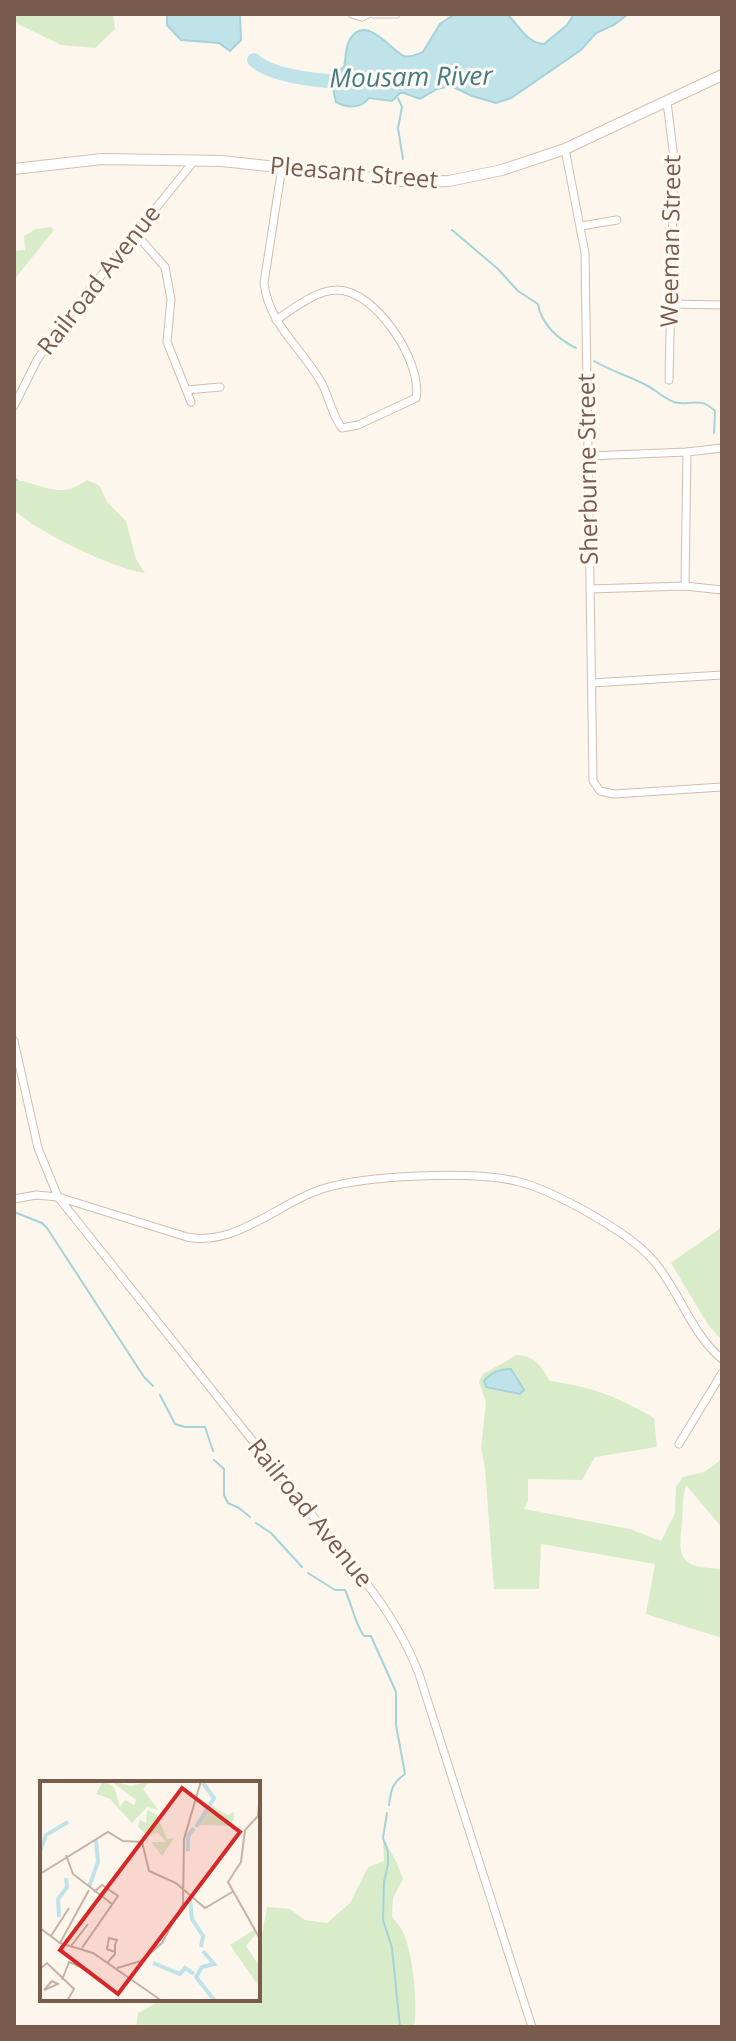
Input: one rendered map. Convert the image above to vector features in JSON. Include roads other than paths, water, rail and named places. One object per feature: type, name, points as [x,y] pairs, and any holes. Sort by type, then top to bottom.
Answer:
[{"type":"main road","name":"Pleasant Street","points":[[14,169],[102,159],[222,161],[435,182],[486,174],[565,149],[722,75]]},
{"type":"street","points":[[352,14],[362,17],[396,14]]},
{"type":"street","name":"Weeman Street","points":[[667,102],[674,159],[669,380]]},
{"type":"street","name":"Sherburne Street","points":[[565,149],[585,253],[592,778],[597,789],[614,794],[722,787]]},
{"type":"street","name":"Railroad Avenue","points":[[14,406],[25,381],[50,341],[194,161]]},
{"type":"street","points":[[276,320],[326,291],[339,290],[360,296],[373,306],[396,334],[411,366],[417,395],[412,401],[344,428],[339,424],[316,374],[276,320],[266,299],[264,283],[282,167]]},
{"type":"street","points":[[581,226],[617,220]]},
{"type":"street","points":[[135,233],[161,261],[168,275],[171,299],[167,342],[191,402]]},
{"type":"street","points":[[670,304],[722,305]]},
{"type":"street","points":[[187,390],[220,387]]},
{"type":"street","points":[[589,456],[722,448]]},
{"type":"street","points":[[685,586],[687,452]]},
{"type":"street","points":[[590,589],[685,586],[722,590]]},
{"type":"street","points":[[592,683],[722,675]]},
{"type":"street","name":"Railroad Avenue","points":[[14,1041],[32,1127],[48,1178],[58,1197],[397,1625],[419,1674],[532,2027]]},
{"type":"street","points":[[14,1199],[36,1195],[58,1197],[205,1240],[230,1233],[320,1190],[351,1182],[461,1177],[517,1181],[542,1190],[606,1223],[642,1248],[667,1278],[707,1343],[722,1359]]},
{"type":"street","points":[[679,1444],[722,1373]]},
{"type":"water","points":[[167,14],[240,14],[241,40],[230,51],[219,43],[181,40],[167,25]]},
{"type":"water","points":[[455,14],[507,14],[528,37],[544,44],[567,25],[574,14],[628,14],[596,33],[581,50],[511,98],[496,103],[451,86],[437,89],[420,99],[400,93],[392,101],[369,98],[354,106],[336,102],[333,89],[338,71],[344,67],[348,44],[355,33],[370,31],[399,53],[411,56],[423,52],[440,24]]},
{"type":"water","points":[[511,1369],[524,1390],[520,1394],[486,1387],[484,1381],[490,1375]]},
{"type":"waterway","name":"Mousam River","points":[[254,60],[287,75],[353,81]]},
{"type":"waterway","points":[[398,98],[402,107],[398,128],[403,159]]},
{"type":"waterway","points":[[452,230],[498,269],[518,291],[538,304],[552,330],[576,348]]},
{"type":"waterway","points":[[594,361],[674,402],[699,402],[709,406],[715,411],[714,433]]},
{"type":"waterway","points":[[14,1212],[47,1228],[144,1377],[153,1386]]},
{"type":"waterway","points":[[160,1395],[175,1424],[205,1427],[213,1451]]},
{"type":"waterway","points":[[214,1460],[224,1469],[224,1495],[228,1503],[250,1517]]},
{"type":"waterway","points":[[256,1523],[271,1533],[302,1567]]},
{"type":"waterway","points":[[308,1573],[335,1590],[345,1590],[358,1626],[364,1636],[371,1636],[396,1692],[396,1725],[405,1774],[393,1787],[389,1805]]},
{"type":"waterway","points":[[387,1813],[383,1838],[388,1852],[383,1920],[392,1948],[400,2027]]}]
